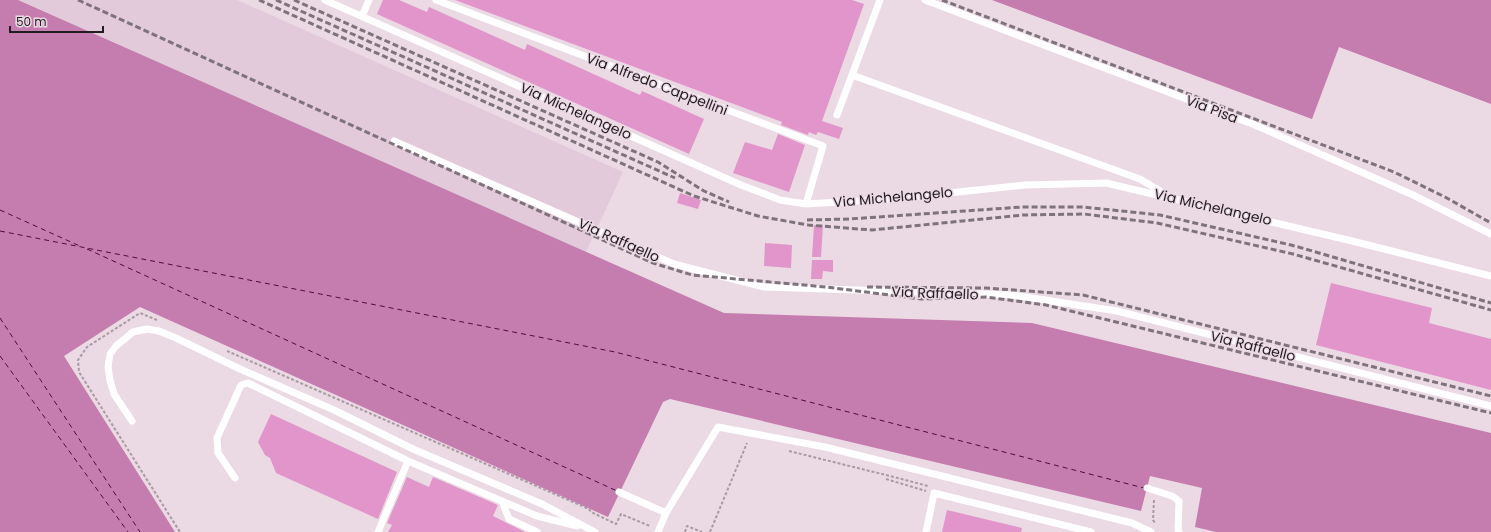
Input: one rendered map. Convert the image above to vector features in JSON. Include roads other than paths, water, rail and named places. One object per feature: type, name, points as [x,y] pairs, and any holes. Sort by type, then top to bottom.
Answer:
[{"type":"lane","name":"Via Michelangelo","points":[[325,0],[760,193],[780,200],[806,204],[891,199],[1025,185],[1106,183],[1352,240],[1491,276]]},
{"type":"lane","points":[[362,16],[369,0]]},
{"type":"lane","name":"Via Alfredo Cappellini","points":[[436,0],[823,146],[806,204]]},
{"type":"lane","points":[[837,115],[880,0]]},
{"type":"lane","name":"Via Pisa","points":[[925,0],[1255,125],[1413,195],[1491,234]]},
{"type":"lane","points":[[852,75],[1140,179],[1169,197]]},
{"type":"lane","name":"Via Raffaello","points":[[394,141],[674,264],[764,287],[1012,295],[1117,311],[1491,406]]},
{"type":"lane","points":[[132,421],[114,394],[108,367],[110,354],[116,346],[133,332],[147,329],[159,330],[240,369],[334,410],[413,449],[542,504],[592,531]]},
{"type":"lane","points":[[234,478],[218,453],[217,438],[241,385],[248,382],[408,461],[537,516],[592,531]]},
{"type":"lane","points":[[658,532],[666,513],[718,426],[825,447],[1132,523],[1151,532]]},
{"type":"lane","points":[[378,532],[408,461]]},
{"type":"lane","points":[[1147,488],[1172,496],[1179,501],[1179,531]]},
{"type":"lane","points":[[619,492],[666,513]]},
{"type":"lane","points":[[926,532],[934,493],[1091,532]]},
{"type":"lane","points":[[502,501],[509,519],[537,532]]},
{"type":"railway","points":[[78,0],[653,263],[692,275],[826,287],[921,299],[986,297],[1046,305],[1491,413]]},
{"type":"railway","points":[[259,0],[694,196],[758,216],[808,225],[872,230],[1023,215],[1084,214],[1157,223],[1293,254],[1491,310]]},
{"type":"railway","points":[[276,0],[675,178]]},
{"type":"railway","points":[[294,0],[658,162],[704,191],[729,202]]},
{"type":"railway","points":[[942,0],[1394,172],[1445,197],[1491,223]]},
{"type":"railway","points":[[807,220],[849,219],[1022,207],[1083,207],[1160,215],[1295,246],[1491,303]]},
{"type":"railway","points":[[867,287],[986,288],[1083,295],[1491,396]]}]
